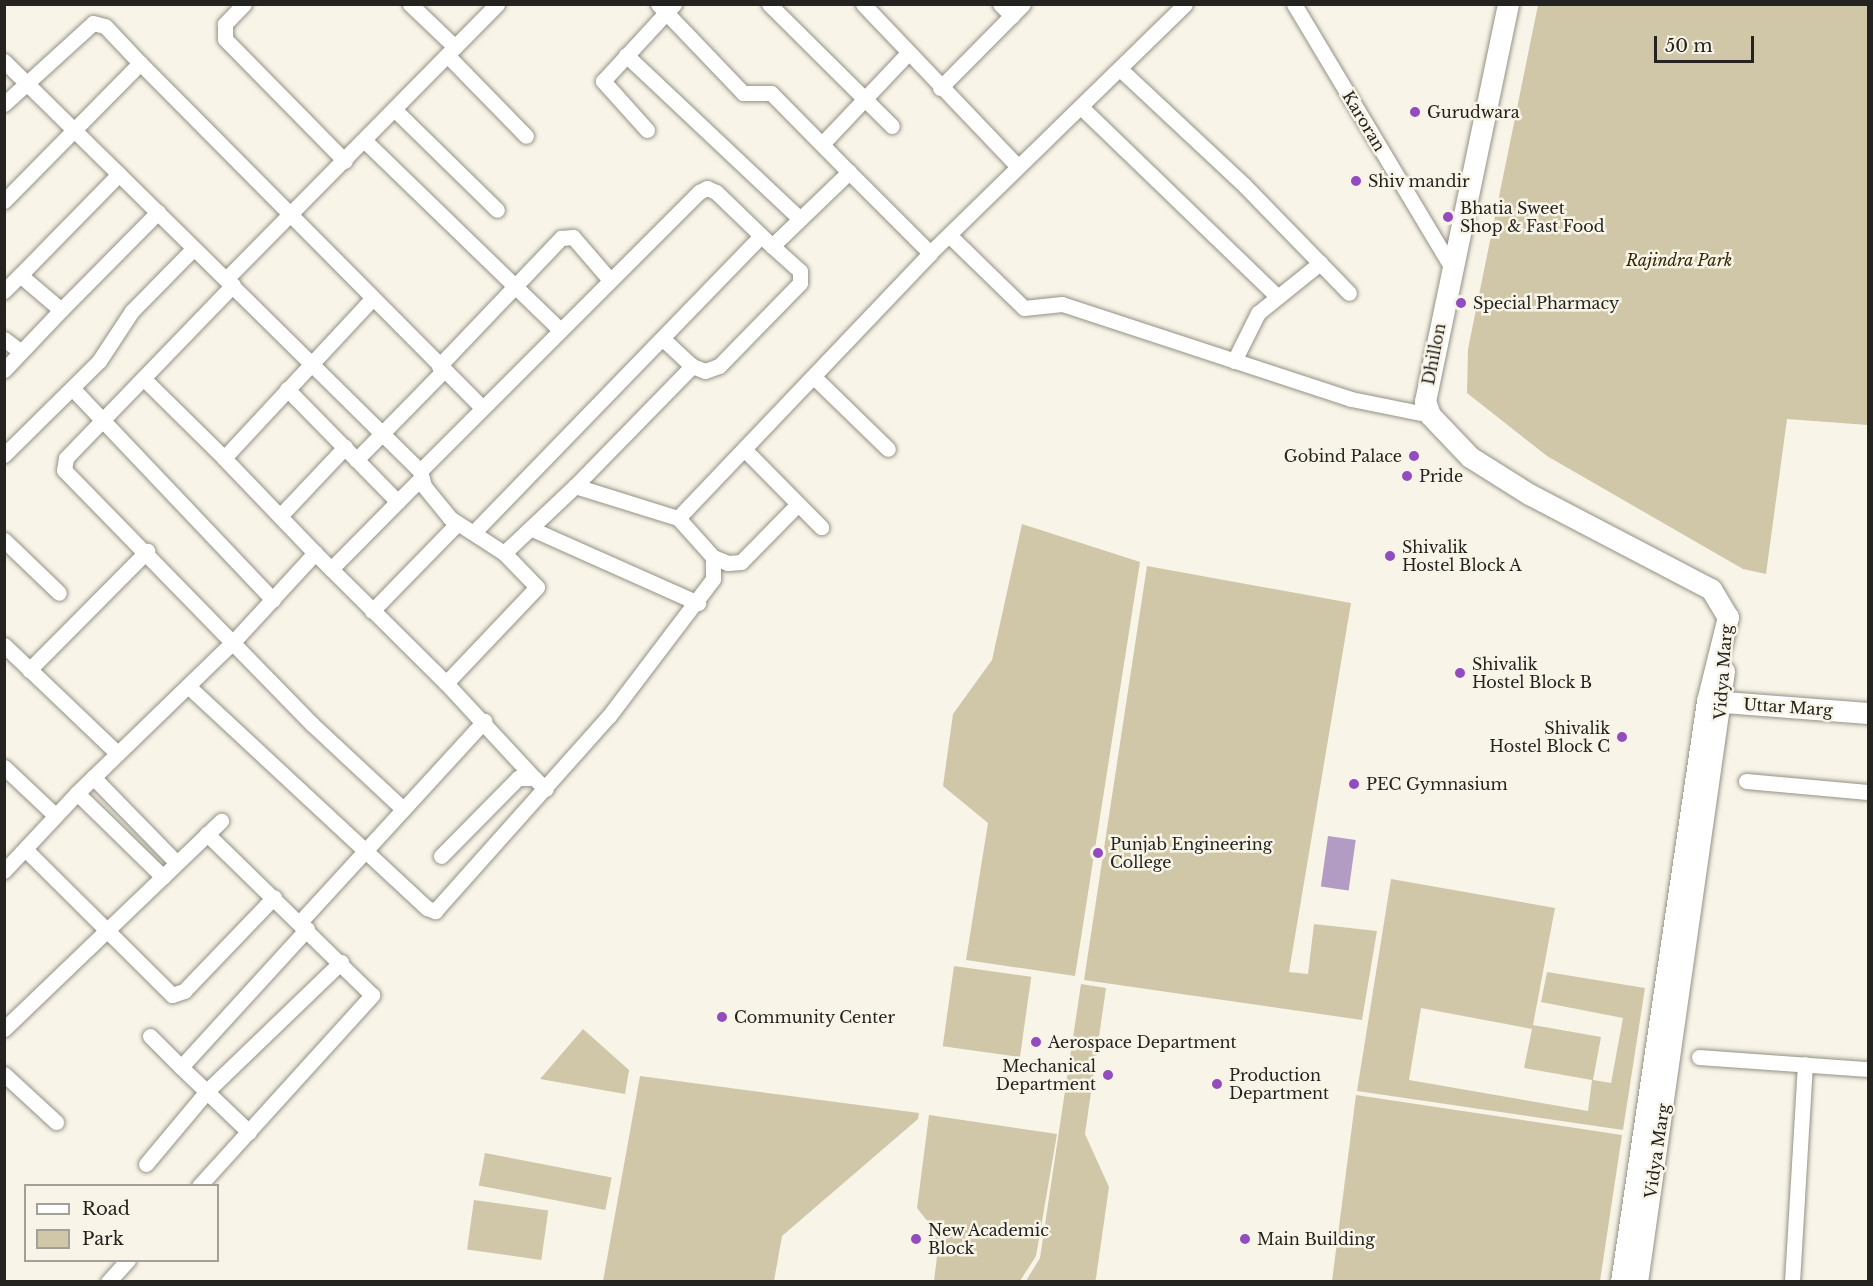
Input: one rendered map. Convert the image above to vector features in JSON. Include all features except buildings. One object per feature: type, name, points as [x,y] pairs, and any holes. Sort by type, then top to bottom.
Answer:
[{"type":"main road","name":"Dhillon","points":[[1430,415],[1425,401],[1427,384],[1508,4]]},
{"type":"main road","name":"Vidya Marg","points":[[1430,415],[1470,457],[1529,494],[1711,589],[1728,617],[1621,1281]]},
{"type":"main road","name":"Vidya Marg","points":[[1637,1281],[1715,702]]},
{"type":"main road","name":"Uttar Marg","points":[[1715,702],[1869,713]]},
{"type":"street","points":[[244,4],[225,24],[225,39],[345,161]]},
{"type":"street","points":[[410,4],[526,136]]},
{"type":"street","points":[[403,809],[313,725],[147,551],[64,470],[66,458],[144,379],[290,216],[496,4]]},
{"type":"street","points":[[769,4],[892,126]]},
{"type":"street","points":[[862,4],[907,54],[1018,167]]},
{"type":"street","points":[[940,88],[1017,10],[1000,4]]},
{"type":"street","points":[[678,518],[930,253],[950,236],[1185,4]]},
{"type":"street","points":[[647,130],[603,81],[666,7],[743,93],[771,93],[930,253]]},
{"type":"street","name":"Karoran","points":[[1300,8],[1452,268]]},
{"type":"street","points":[[4,104],[93,23],[105,26],[371,300],[483,408]]},
{"type":"street","points":[[822,144],[907,54]]},
{"type":"street","points":[[626,55],[800,219]]},
{"type":"street","points":[[4,61],[380,431],[421,475],[457,524],[474,532],[504,554],[537,586],[446,683]]},
{"type":"street","points":[[4,201],[140,63]]},
{"type":"street","points":[[1120,69],[1348,293]]},
{"type":"street","points":[[1081,107],[1277,296]]},
{"type":"street","points":[[394,109],[497,210]]},
{"type":"street","points":[[364,140],[513,288],[560,330]]},
{"type":"street","points":[[474,532],[663,339],[766,241],[800,219],[849,172]]},
{"type":"street","points":[[4,291],[119,174]]},
{"type":"street","points":[[331,568],[398,502],[483,408],[560,330],[707,188],[716,192],[800,272],[800,283],[719,366],[705,371],[692,366],[663,339]]},
{"type":"street","points":[[4,370],[158,212]]},
{"type":"street","points":[[356,460],[380,431],[513,288],[567,235],[573,237],[610,280]]},
{"type":"street","points":[[950,236],[1023,308],[1062,304],[1351,399],[1430,415]]},
{"type":"street","points":[[4,455],[99,361],[132,311],[194,248]]},
{"type":"street","points":[[1234,362],[1249,326],[1277,296],[1320,263]]},
{"type":"street","points":[[20,275],[61,310]]},
{"type":"street","points":[[224,458],[371,300]]},
{"type":"street","points":[[4,339],[21,352]]},
{"type":"street","points":[[504,554],[575,486],[692,366]]},
{"type":"street","points":[[814,377],[888,449]]},
{"type":"street","points":[[144,379],[372,611],[484,721],[546,789]]},
{"type":"street","points":[[72,388],[103,418],[273,600]]},
{"type":"street","points":[[287,389],[398,502]]},
{"type":"street","points":[[280,516],[345,447]]},
{"type":"street","points":[[744,449],[821,527]]},
{"type":"street","points":[[575,486],[678,518],[713,557],[728,563],[741,562],[798,504]]},
{"type":"street","points":[[372,611],[457,524]]},
{"type":"street","points":[[532,529],[698,603]]},
{"type":"street","points":[[4,540],[59,593]]},
{"type":"street","points":[[29,670],[147,551]]},
{"type":"street","points":[[5,869],[117,753],[234,641],[315,553]]},
{"type":"street","points":[[188,686],[427,908],[435,911],[546,789],[698,603],[713,579],[713,557]]},
{"type":"street","points":[[4,645],[117,753]]},
{"type":"street","points":[[181,1067],[366,849],[484,721]]},
{"type":"street","points":[[4,767],[56,816]]},
{"type":"street","points":[[93,777],[177,863]]},
{"type":"street","points":[[441,856],[503,790],[518,778],[534,778]]},
{"type":"street","points":[[1746,781],[1869,792]]},
{"type":"street","points":[[77,793],[163,877]]},
{"type":"street","points":[[4,1029],[221,821]]},
{"type":"street","points":[[201,1184],[372,995],[341,962],[207,834]]},
{"type":"street","points":[[25,849],[168,992],[178,994],[274,897]]},
{"type":"street","points":[[146,1164],[207,1091],[341,962]]},
{"type":"street","points":[[150,1036],[249,1132]]},
{"type":"street","points":[[1699,1057],[1869,1069]]},
{"type":"street","points":[[1791,1281],[1805,1064]]},
{"type":"street","points":[[4,1074],[56,1122]]},
{"type":"street","points":[[108,1281],[126,1262]]},
{"type":"green space","name":"Rajindra Park","points":[[1538,5],[1868,5],[1868,425],[1787,419],[1766,574],[1743,569],[1547,456],[1467,393],[1468,349]]},
{"type":"green space","points":[[1022,524],[1140,562],[1075,976],[966,960],[988,823],[943,786],[953,714],[992,660]]},
{"type":"green space","points":[[1147,566],[1351,603],[1289,972],[1308,974],[1314,924],[1377,931],[1362,1020],[1084,980]]},
{"type":"green space","points":[[1391,879],[1555,908],[1533,1025],[1601,1037],[1593,1080],[1611,1083],[1623,1018],[1541,1002],[1547,972],[1645,988],[1623,1130],[1357,1091]],"holes":[[[1421,1008],[1532,1029],[1524,1068],[1592,1080],[1588,1111],[1409,1080]]]},
{"type":"green space","points":[[954,966],[1031,977],[1020,1057],[943,1046]]},
{"type":"green space","points":[[1081,984],[1106,988],[1085,1134],[1109,1187],[1096,1278],[1095,1282],[1026,1281],[1040,1258]]},
{"type":"green space","points":[[583,1029],[629,1070],[625,1094],[540,1079]]},
{"type":"green space","points":[[640,1076],[919,1113],[918,1119],[782,1236],[774,1281],[603,1281]]},
{"type":"green space","points":[[1356,1095],[1622,1135],[1600,1281],[1332,1281]]},
{"type":"green space","points":[[929,1115],[1057,1134],[1036,1256],[1020,1281],[934,1281],[938,1248],[929,1246],[932,1227],[917,1208]]},
{"type":"green space","points":[[485,1153],[612,1178],[605,1210],[479,1185]]},
{"type":"green space","points":[[474,1200],[548,1210],[541,1260],[467,1250]]},
{"type":"shaded area","points":[[1328,836],[1356,840],[1349,890],[1321,887]]},
{"type":"place","name":"Gurudwara","points":[[1415,112]]},
{"type":"place","name":"Shiv mandir","points":[[1356,181]]},
{"type":"place","name":"Bhatia Sweet Shop & Fast Food","points":[[1448,217]]},
{"type":"place","name":"Special Pharmacy","points":[[1461,303]]},
{"type":"place","name":"Gobind Palace","points":[[1414,456]]},
{"type":"place","name":"Pride","points":[[1407,476]]},
{"type":"place","name":"Shivalik Hostel Block A","points":[[1390,556]]},
{"type":"place","name":"Shivalik Hostel Block B","points":[[1460,673]]},
{"type":"place","name":"Shivalik Hostel Block C","points":[[1622,737]]},
{"type":"place","name":"PEC Gymnasium","points":[[1354,784]]},
{"type":"place","name":"Punjab Engineering College","points":[[1098,853]]},
{"type":"place","name":"Community Center","points":[[722,1017]]},
{"type":"place","name":"Aerospace Department","points":[[1036,1042]]},
{"type":"place","name":"Mechanical Department","points":[[1108,1075]]},
{"type":"place","name":"Production Department","points":[[1217,1084]]},
{"type":"place","name":"New Academic Block","points":[[916,1239]]},
{"type":"place","name":"Main Building","points":[[1245,1239]]}]
